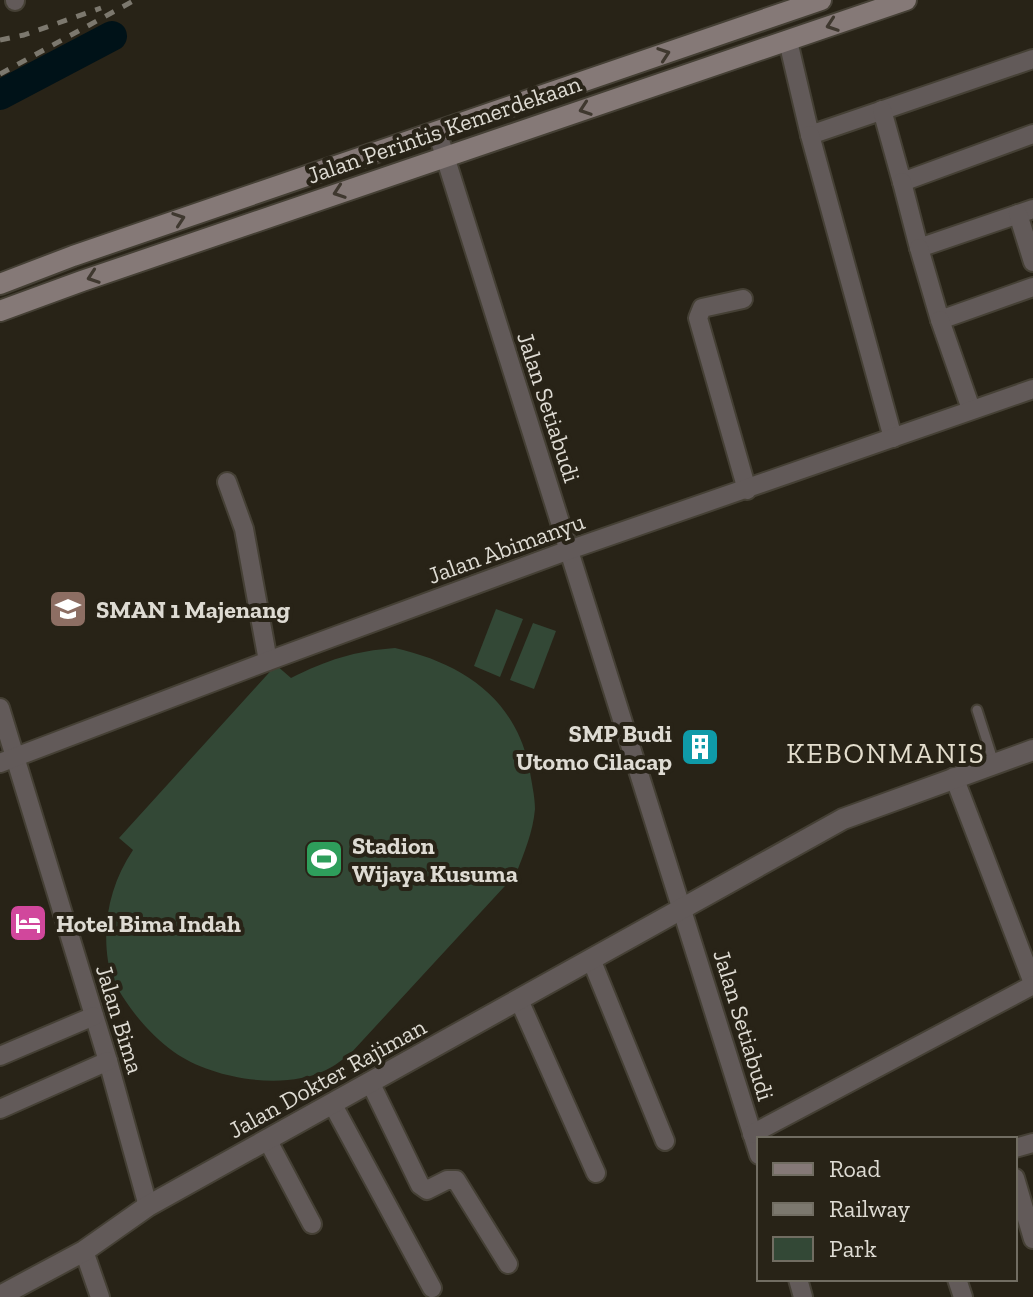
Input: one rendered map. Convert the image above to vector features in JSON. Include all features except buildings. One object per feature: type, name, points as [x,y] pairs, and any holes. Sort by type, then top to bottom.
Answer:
[{"type":"main road","name":"Jalan Perintis Kemerdekaan","points":[[0,284],[73,256],[821,0]]},
{"type":"main road","name":"Jalan Perintis Kemerdekaan","points":[[0,311],[896,2]]},
{"type":"street","points":[[788,41],[810,135],[893,438]]},
{"type":"street","points":[[810,135],[1033,59]]},
{"type":"street","points":[[882,110],[940,320],[971,409]]},
{"type":"street","name":"Jalan Setiabudi","points":[[437,131],[757,1149]]},
{"type":"street","points":[[902,182],[1033,134]]},
{"type":"street","points":[[919,248],[1026,212],[1033,262]]},
{"type":"street","points":[[940,320],[1033,287]]},
{"type":"street","points":[[743,299],[702,308],[698,318],[747,490]]},
{"type":"street","name":"Jalan Abimanyu","points":[[7,761],[569,550],[1033,389]]},
{"type":"street","points":[[227,482],[244,529],[268,661]]},
{"type":"street","name":"Jalan Bima","points":[[0,708],[7,761],[94,1016],[148,1206]]},
{"type":"street","name":"Jalan Dokter Rajiman","points":[[0,1296],[84,1251],[148,1206],[843,819],[1033,750]]},
{"type":"street","points":[[752,1134],[1033,984],[954,777]]},
{"type":"street","points":[[591,959],[665,1141]]},
{"type":"street","points":[[519,1000],[596,1173]]},
{"type":"street","points":[[0,1056],[94,1016]]},
{"type":"street","points":[[0,1109],[108,1061]]},
{"type":"street","points":[[371,1084],[420,1185],[427,1190],[450,1179],[456,1180],[508,1264]]},
{"type":"street","points":[[333,1105],[432,1288]]},
{"type":"street","points":[[268,1141],[312,1224]]},
{"type":"street","points":[[1017,1185],[1033,1239]]},
{"type":"street","points":[[84,1251],[94,1295]]},
{"type":"lane","points":[[977,710],[994,763]]},
{"type":"green space","points":[[496,609],[523,619],[500,677],[474,666]]},
{"type":"green space","points":[[533,623],[556,631],[534,689],[510,680]]},
{"type":"green space","name":"Stadion Wijaya Kusuma","points":[[395,648],[442,663],[462,674],[497,702],[511,721],[522,742],[529,766],[535,809],[516,874],[351,1053],[329,1068],[309,1076],[269,1081],[228,1075],[190,1061],[164,1044],[139,1019],[112,975],[106,946],[107,917],[119,876],[133,850],[119,838],[276,665],[291,678],[341,657]]},
{"type":"waterway","points":[[0,95],[112,36]]},
{"type":"railway","points":[[0,74],[135,0]]},
{"type":"railway","points":[[0,40],[24,35],[101,8]]},
{"type":"place","name":"SMAN 1 Majenang","points":[[68,609]]},
{"type":"place","name":"SMP Budi Utomo Cilacap","points":[[700,747]]},
{"type":"place","name":"Stadion Wijaya Kusuma","points":[[324,859]]},
{"type":"place","name":"Hotel Bima Indah","points":[[28,923]]},
{"type":"district","name":"KEBONMANIS","points":[[886,753]]}]
